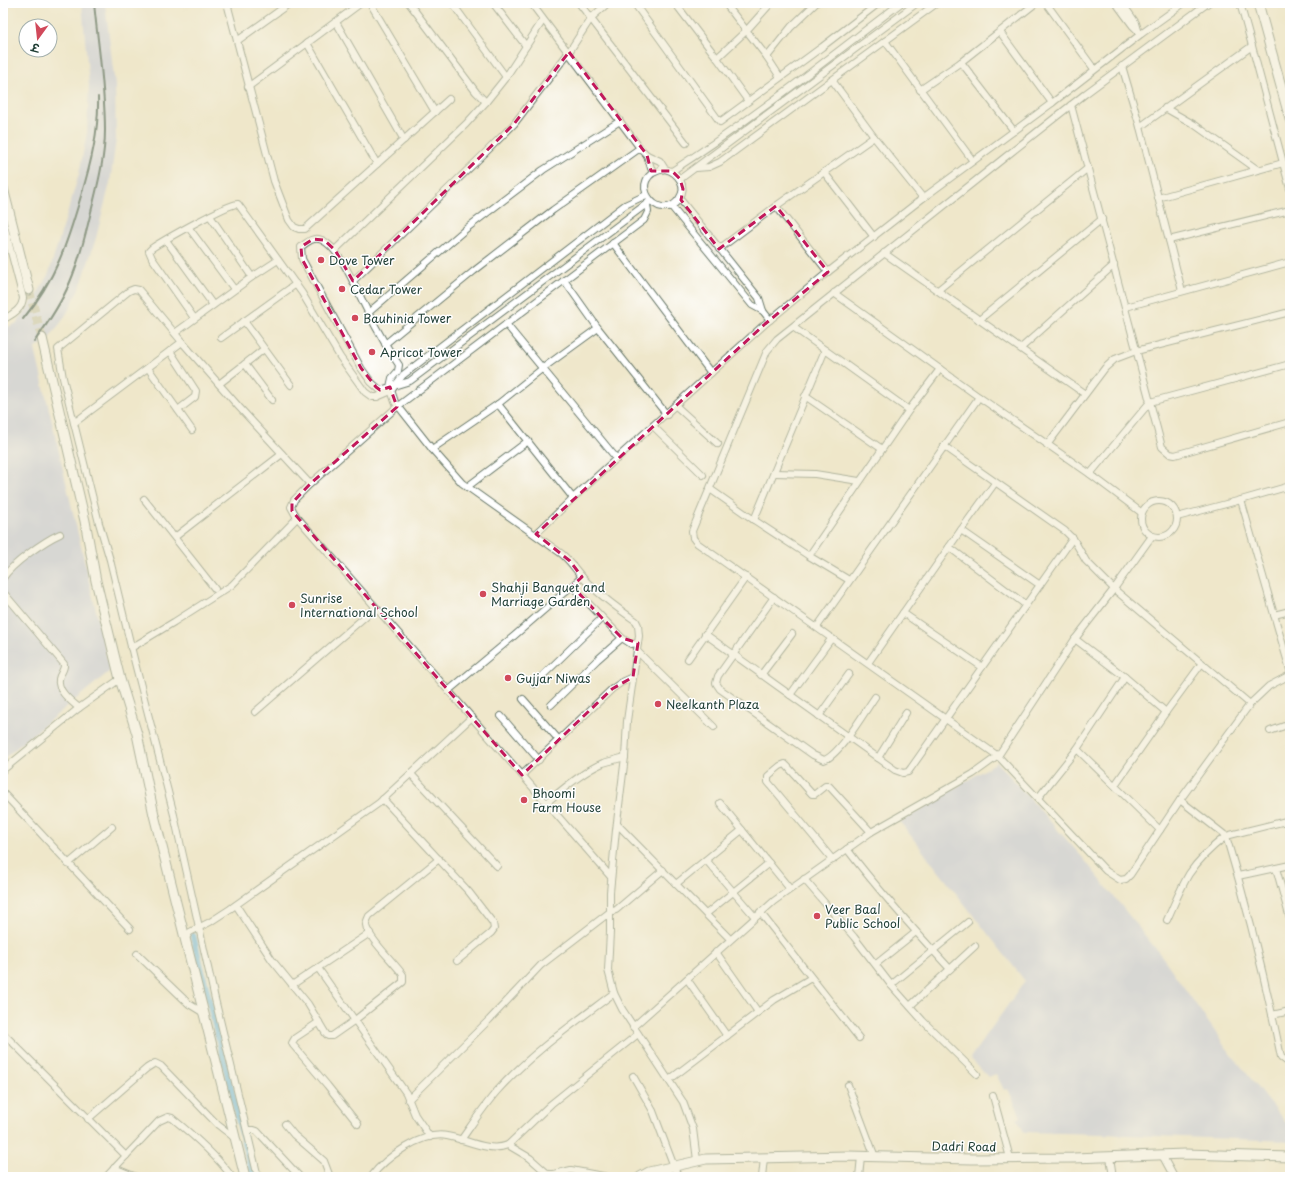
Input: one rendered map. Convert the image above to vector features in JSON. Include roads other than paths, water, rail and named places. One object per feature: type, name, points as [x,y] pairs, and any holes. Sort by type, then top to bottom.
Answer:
[{"type":"street","points":[[227,3],[274,181],[289,220],[294,227],[305,229],[449,99]]},
{"type":"street","points":[[237,41],[290,3]]},
{"type":"street","points":[[248,87],[361,3]]},
{"type":"street","points":[[370,3],[436,112]]},
{"type":"street","points":[[409,3],[476,92],[486,102]]},
{"type":"street","points":[[452,3],[506,77]]},
{"type":"street","points":[[493,3],[526,46]]},
{"type":"street","points":[[531,3],[646,155],[650,168],[654,172]]},
{"type":"street","points":[[579,3],[686,143]]},
{"type":"street","points":[[353,281],[514,124],[569,52],[591,18],[608,3]]},
{"type":"street","points":[[634,3],[720,122],[879,3]]},
{"type":"street","points":[[675,3],[718,58],[748,101]]},
{"type":"street","points":[[725,3],[767,57],[780,77]]},
{"type":"street","points":[[718,58],[746,31],[771,3]]},
{"type":"street","points":[[767,57],[791,27],[816,3]]},
{"type":"street","points":[[672,171],[791,87],[901,3]]},
{"type":"street","points":[[680,179],[917,3]]},
{"type":"street","points":[[696,168],[709,167],[720,162],[937,3]]},
{"type":"street","points":[[920,90],[961,62],[1036,3]]},
{"type":"street","points":[[1046,3],[1094,69]]},
{"type":"street","points":[[1116,3],[1133,26],[1140,32]]},
{"type":"street","points":[[1122,3],[1136,23],[1140,32]]},
{"type":"street","points":[[536,534],[573,498],[667,415],[770,320],[828,272],[923,198],[1052,103],[1140,32],[1184,3]]},
{"type":"street","points":[[1208,3],[1071,105],[777,339],[767,351],[693,527],[693,538],[998,756],[1106,871],[1120,880],[1126,879],[1130,875],[1180,800],[1250,704],[1269,686],[1290,675]]},
{"type":"street","points":[[1240,3],[1290,189]]},
{"type":"street","points":[[1258,3],[1290,119]]},
{"type":"street","points":[[335,250],[466,124],[486,102],[506,77],[543,20]]},
{"type":"street","points":[[336,22],[404,140]]},
{"type":"street","points":[[1000,32],[1052,103]]},
{"type":"street","points":[[885,41],[973,161]]},
{"type":"street","points":[[307,43],[377,164]]},
{"type":"street","points":[[1140,127],[1252,46]]},
{"type":"street","points":[[961,62],[1014,131]]},
{"type":"street","points":[[1122,66],[1140,127],[1182,291]]},
{"type":"street","points":[[832,80],[923,198]]},
{"type":"street","points":[[1071,105],[1126,307],[1136,351],[1162,447],[1170,454],[1175,455],[1290,422]]},
{"type":"street","points":[[1165,108],[1194,125],[1258,170]]},
{"type":"street","points":[[368,313],[467,228],[543,170],[620,121]]},
{"type":"street","points":[[719,249],[874,136]]},
{"type":"street","points":[[385,344],[474,271],[553,210],[640,148]]},
{"type":"street","points":[[646,155],[660,161],[665,169]]},
{"type":"street","points":[[1158,198],[1283,163]]},
{"type":"street","points":[[938,290],[1088,168]]},
{"type":"street","points":[[611,877],[375,608],[297,518],[290,507],[310,484],[398,406],[644,220],[648,212],[648,202],[645,188],[649,176],[654,172],[665,169],[672,171],[680,179],[683,189],[680,199],[677,202],[671,206],[659,206],[648,202]]},
{"type":"street","points":[[824,172],[874,237]]},
{"type":"street","points":[[3,188],[29,290]]},
{"type":"street","points":[[397,385],[403,375],[620,209],[636,199],[646,195]]},
{"type":"street","points":[[680,199],[759,298],[763,311],[770,320]]},
{"type":"street","points":[[194,318],[149,251],[210,216],[232,205],[238,204],[296,284],[340,357],[365,392],[372,397],[377,397],[397,385],[410,381],[416,377],[648,202]]},
{"type":"street","points":[[671,206],[752,305],[763,311]]},
{"type":"street","points":[[776,206],[828,272]]},
{"type":"street","points":[[1169,240],[1290,210]]},
{"type":"street","points":[[210,216],[252,277]]},
{"type":"street","points":[[979,320],[1102,219]]},
{"type":"street","points":[[3,221],[23,298],[23,304],[20,308],[3,320]]},
{"type":"street","points":[[188,228],[234,290]]},
{"type":"street","points":[[391,389],[380,390],[361,368],[302,259],[301,247],[306,242],[318,238],[324,240],[335,250],[353,281],[385,344],[399,365],[398,371],[392,378],[391,389],[398,406],[456,477],[467,487],[536,534],[570,561],[582,577],[602,596],[636,621],[639,630],[638,643],[627,721],[625,758],[611,877],[608,970],[614,993],[633,1027],[683,1102],[688,1114],[696,1144],[697,1160]]},
{"type":"street","points":[[166,240],[213,305]]},
{"type":"street","points":[[613,243],[711,373]]},
{"type":"street","points":[[884,253],[1085,394]]},
{"type":"street","points":[[175,332],[278,260]]},
{"type":"street","points":[[1126,307],[1290,262]]},
{"type":"street","points":[[1021,348],[1114,265]]},
{"type":"street","points":[[564,280],[598,328],[667,415]]},
{"type":"street","points":[[221,338],[296,284]]},
{"type":"street","points":[[204,1018],[193,932],[174,815],[74,423],[63,378],[58,349],[134,289],[138,290],[219,384],[310,484]]},
{"type":"street","points":[[834,293],[979,397],[1090,474],[1142,513]]},
{"type":"street","points":[[1047,445],[1110,363],[1136,351],[1290,312]]},
{"type":"street","points":[[244,322],[291,385]]},
{"type":"street","points":[[506,324],[616,459]]},
{"type":"street","points":[[793,327],[909,410]]},
{"type":"street","points":[[432,449],[498,404],[543,368],[598,328]]},
{"type":"street","points":[[42,338],[85,521],[96,581],[120,679],[137,734],[154,815],[214,999],[258,1177]]},
{"type":"street","points":[[74,423],[182,342]]},
{"type":"street","points":[[219,384],[264,349]]},
{"type":"street","points":[[754,520],[824,350]]},
{"type":"street","points":[[170,351],[196,391],[195,397],[178,410]]},
{"type":"street","points":[[245,364],[272,400]]},
{"type":"street","points":[[1090,474],[1150,402],[1290,364]]},
{"type":"street","points":[[148,368],[192,430]]},
{"type":"street","points":[[809,556],[859,481],[940,369]]},
{"type":"street","points":[[805,396],[882,449]]},
{"type":"street","points":[[817,627],[979,397]]},
{"type":"street","points":[[498,404],[573,498]]},
{"type":"street","points":[[676,406],[718,444]]},
{"type":"street","points":[[653,426],[703,474]]},
{"type":"street","points":[[467,487],[528,442]]},
{"type":"street","points":[[944,446],[1065,531],[1073,538],[1086,561],[1094,571],[1250,704]]},
{"type":"street","points":[[175,537],[282,454]]},
{"type":"street","points":[[774,473],[815,474],[859,481]]},
{"type":"street","points":[[868,663],[995,483]]},
{"type":"street","points":[[1177,517],[1290,486]]},
{"type":"street","points":[[710,489],[754,520],[849,580]]},
{"type":"street","points":[[144,499],[215,589]]},
{"type":"street","points":[[1241,500],[1290,670]]},
{"type":"street","points":[[1158,501],[1165,502],[1171,505],[1175,511],[1177,517],[1176,525],[1173,531],[1167,536],[1152,536],[1142,527],[1142,513],[1151,503],[1158,501]]},
{"type":"street","points":[[85,521],[98,517]]},
{"type":"street","points":[[131,648],[232,585],[297,518]]},
{"type":"street","points":[[961,530],[1040,585]]},
{"type":"street","points":[[3,578],[10,570],[44,542],[60,534]]},
{"type":"street","points":[[633,1027],[730,939],[790,889],[871,832],[972,774],[998,756],[1075,639],[1114,589],[1152,536]]},
{"type":"street","points":[[705,634],[732,655],[899,773],[904,774],[908,772],[1073,538]]},
{"type":"street","points":[[949,547],[1026,605]]},
{"type":"street","points":[[448,691],[582,577]]},
{"type":"street","points":[[688,659],[746,577]]},
{"type":"street","points":[[572,586],[622,638],[632,644],[638,643]]},
{"type":"street","points":[[3,592],[64,664],[59,682],[61,689],[79,708]]},
{"type":"street","points":[[774,597],[718,676],[716,683],[717,686],[813,755],[824,760],[828,758],[848,736],[875,697]]},
{"type":"street","points":[[255,712],[375,608]]},
{"type":"street","points":[[1274,615],[1290,611]]},
{"type":"street","points":[[903,613],[982,667]]},
{"type":"street","points":[[534,684],[602,618]]},
{"type":"street","points":[[761,675],[792,634]]},
{"type":"street","points":[[551,705],[622,638]]},
{"type":"street","points":[[790,695],[831,638]]},
{"type":"street","points":[[1075,639],[1125,677],[1166,712]]},
{"type":"street","points":[[637,651],[714,727]]},
{"type":"street","points":[[1115,786],[1202,663]]},
{"type":"street","points":[[819,716],[849,674]]},
{"type":"street","points":[[522,775],[612,689],[633,677]]},
{"type":"street","points":[[1038,798],[1077,749],[1125,677]]},
{"type":"street","points":[[3,770],[79,708],[120,679]]},
{"type":"street","points":[[523,699],[560,740]]},
{"type":"street","points":[[878,758],[906,713]]},
{"type":"street","points":[[501,716],[539,760]]},
{"type":"street","points":[[193,932],[236,905],[383,799],[412,774],[472,717]]},
{"type":"street","points":[[1270,731],[1290,724]]},
{"type":"street","points":[[1077,749],[1160,830]]},
{"type":"street","points":[[546,803],[591,770],[602,764],[625,758]]},
{"type":"street","points":[[832,860],[768,782],[768,776],[780,766],[785,764],[812,794],[815,794],[825,786],[829,786],[871,832]]},
{"type":"street","points":[[412,774],[497,866]]},
{"type":"street","points":[[3,793],[68,864],[130,928]]},
{"type":"street","points":[[383,799],[469,892],[494,926],[491,933],[457,961]]},
{"type":"street","points":[[1180,800],[1226,836],[1238,876],[1281,1057],[1286,1061],[1290,1061]]},
{"type":"street","points":[[720,803],[790,889]]},
{"type":"street","points":[[1167,920],[1189,875],[1210,849],[1226,836],[1290,820]]},
{"type":"street","points":[[617,824],[730,939]]},
{"type":"street","points":[[68,864],[112,827]]},
{"type":"street","points":[[676,884],[742,830]]},
{"type":"street","points":[[847,849],[861,868],[950,969]]},
{"type":"street","points":[[236,905],[272,960],[308,1004],[326,1034],[330,1036],[336,1034],[355,1020],[403,982],[404,979],[401,972],[370,933],[366,924],[369,916],[439,859]]},
{"type":"street","points":[[706,860],[734,892],[758,915],[811,978],[858,1038]]},
{"type":"street","points":[[706,914],[769,863]]},
{"type":"street","points":[[1238,876],[1290,865]]},
{"type":"street","points":[[1276,868],[1290,919]]},
{"type":"street","points":[[408,1100],[489,1020],[541,965],[610,912],[616,910],[663,870]]},
{"type":"street","points":[[804,879],[876,964],[891,985],[923,1021],[977,1074]]},
{"type":"street","points":[[891,985],[968,922]]},
{"type":"street","points":[[876,964],[916,932]]},
{"type":"street","points":[[292,985],[370,933]]},
{"type":"street","points":[[910,1006],[975,946]]},
{"type":"street","points":[[716,952],[758,1012]]},
{"type":"street","points":[[137,954],[189,1004],[202,1012],[245,1177]]},
{"type":"street","points":[[318,968],[398,1082],[415,1115],[430,1137]]},
{"type":"street","points":[[669,1080],[758,1012],[788,991],[811,978]]},
{"type":"street","points":[[687,979],[727,1036]]},
{"type":"street","points":[[461,1140],[486,1104],[512,1075],[549,1042],[614,993]]},
{"type":"street","points":[[1272,1014],[1290,1011]]},
{"type":"street","points":[[319,1022],[295,1038],[293,1045],[358,1124]]},
{"type":"street","points":[[3,1033],[126,1156]]},
{"type":"street","points":[[371,1177],[377,1169],[393,1156],[404,1149],[430,1137],[440,1135],[477,1145],[495,1147],[503,1147],[508,1145],[552,1104],[638,1034]]},
{"type":"street","points":[[88,1119],[147,1068],[155,1063],[161,1066],[226,1133],[232,1136],[237,1143]]},
{"type":"street","points":[[633,1076],[653,1111],[678,1177]]},
{"type":"street","points":[[848,1085],[875,1157]]},
{"type":"street","points":[[993,1096],[1010,1158]]},
{"type":"street","points":[[106,1177],[159,1121],[168,1117],[172,1118],[201,1144],[232,1177]]},
{"type":"street","points":[[285,1124],[297,1138],[324,1161],[328,1176]]},
{"type":"street","points":[[247,1130],[254,1130],[257,1132],[300,1177]]},
{"type":"street","points":[[508,1145],[535,1162],[549,1176],[571,1170],[608,1177]]},
{"type":"street","name":"Dadri Road","points":[[640,1177],[649,1172],[697,1160],[861,1156],[1073,1158],[1216,1154],[1290,1157]]},
{"type":"street","points":[[1162,1155],[1174,1177]]},
{"type":"street","points":[[859,1177],[861,1156]]},
{"type":"street","points":[[1110,1157],[1113,1177]]},
{"type":"street","points":[[762,1177],[764,1158]]},
{"type":"street","points":[[114,1168],[136,1177]]},
{"type":"waterway","points":[[193,936],[253,1177]]},
{"type":"tunnel","points":[[29,290],[42,338]]},
{"type":"railway","points":[[34,342],[58,306],[74,273],[83,244],[101,167],[105,139],[105,114],[94,3]]},
{"type":"railway","points":[[23,319],[44,290],[59,260],[71,230],[85,184],[94,147],[98,97]]},
{"type":"place","name":"Dove Tower","points":[[321,260]]},
{"type":"place","name":"Cedar Tower","points":[[342,289]]},
{"type":"place","name":"Bauhinia Tower","points":[[355,318]]},
{"type":"place","name":"Apricot Tower","points":[[372,352]]},
{"type":"place","name":"Shahji Banquet and Marriage Garden","points":[[483,594]]},
{"type":"place","name":"Sunrise International School","points":[[292,605]]},
{"type":"place","name":"Gujjar Niwas","points":[[508,678]]},
{"type":"place","name":"Neelkanth Plaza","points":[[658,704]]},
{"type":"place","name":"Bhoomi Farm House","points":[[524,800]]},
{"type":"place","name":"Veer Baal Public School","points":[[817,916]]}]
